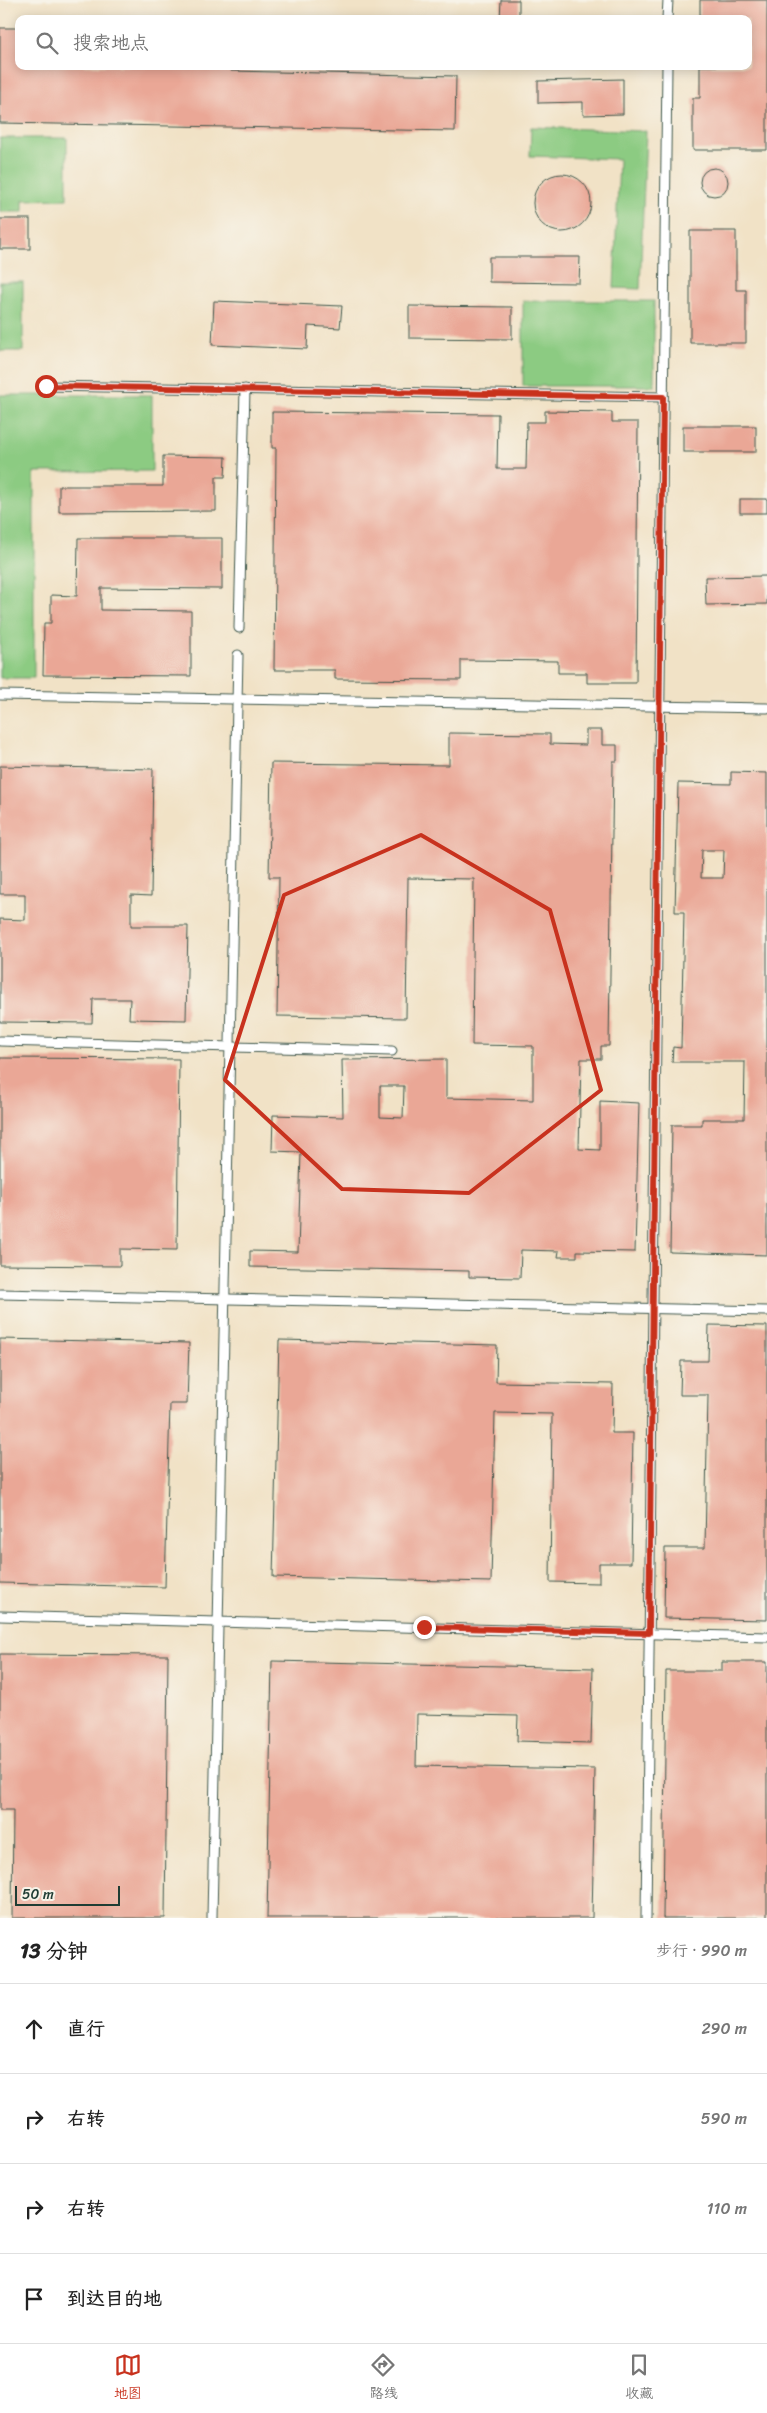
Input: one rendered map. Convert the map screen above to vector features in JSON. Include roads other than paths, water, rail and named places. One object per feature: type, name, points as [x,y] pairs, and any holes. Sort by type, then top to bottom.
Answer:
[{"type":"lane","points":[[667,15],[668,0]]},
{"type":"lane","points":[[646,1918],[667,70]]},
{"type":"lane","points":[[46,386],[663,397]]},
{"type":"lane","points":[[239,628],[245,389]]},
{"type":"lane","points":[[212,1918],[238,655]]},
{"type":"lane","points":[[0,695],[767,708]]},
{"type":"lane","points":[[0,1040],[392,1051]]},
{"type":"lane","points":[[0,1294],[767,1311]]},
{"type":"lane","points":[[0,1616],[767,1636]]}]
